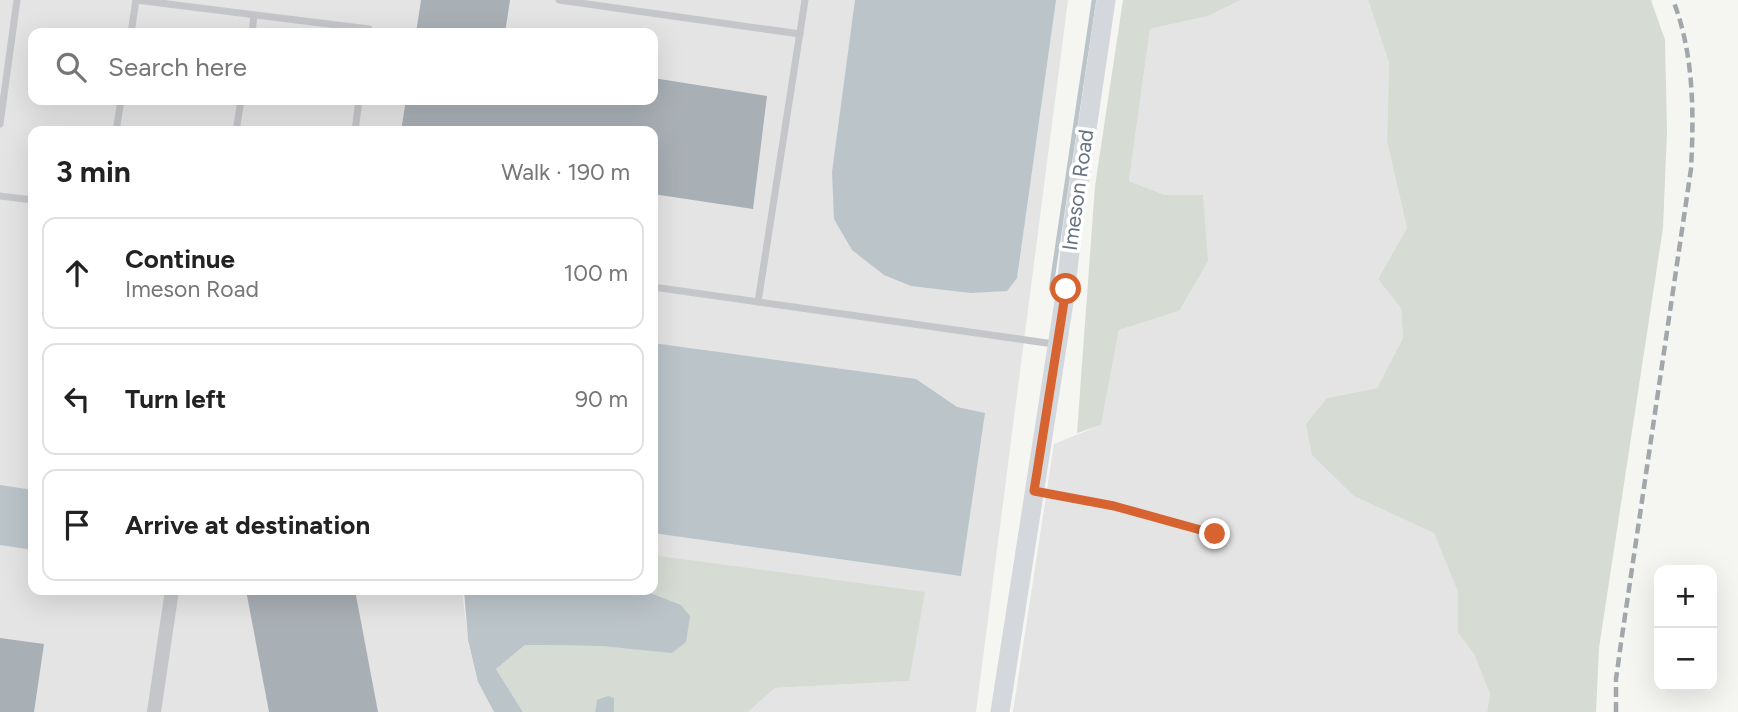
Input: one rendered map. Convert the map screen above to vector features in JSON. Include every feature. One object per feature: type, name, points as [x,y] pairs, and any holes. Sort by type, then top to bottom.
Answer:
[{"type":"street","name":"Imeson Road","points":[[1000,712],[1066,289],[1105,0]]},
{"type":"street","points":[[154,712],[171,595]]},
{"type":"lane","points":[[0,124],[16,0]]},
{"type":"lane","points":[[132,28],[136,0],[361,28]]},
{"type":"lane","points":[[559,0],[800,34]]},
{"type":"lane","points":[[758,302],[805,0]]},
{"type":"lane","points":[[253,28],[254,15]]},
{"type":"lane","points":[[117,126],[120,105]]},
{"type":"lane","points":[[237,126],[240,105]]},
{"type":"lane","points":[[356,126],[358,105]]},
{"type":"lane","points":[[0,196],[28,199]]},
{"type":"lane","points":[[658,288],[1056,344]]},
{"type":"lane","points":[[1034,491],[1114,506],[1215,534]]},
{"type":"shaded area","points":[[0,0],[1068,0],[976,712],[748,712],[775,688],[908,681],[924,593],[658,556],[658,126],[28,126],[28,595],[463,595],[468,640],[478,682],[494,712],[0,712]]},
{"type":"shaded area","points":[[855,0],[1056,0],[1017,278],[1007,291],[971,293],[911,286],[884,275],[852,250],[834,219],[832,172]]},
{"type":"shaded area","points":[[1123,0],[1241,0],[1208,16],[1150,29],[1129,181],[1165,195],[1203,195],[1208,261],[1179,311],[1119,330],[1101,425],[1077,433],[1095,186]]},
{"type":"shaded area","points":[[1241,0],[1368,0],[1389,63],[1387,142],[1407,228],[1378,279],[1401,307],[1403,338],[1377,388],[1327,398],[1354,496],[1434,532],[1458,592],[1458,633],[1474,654],[1490,694],[1487,712],[1013,712],[1054,444],[1101,425],[1119,330],[1179,311],[1203,195],[1165,195],[1129,181],[1150,29],[1208,16]]},
{"type":"shaded area","points":[[1368,0],[1651,0],[1665,40],[1667,132],[1663,228],[1599,648],[1596,712],[1487,712],[1490,694],[1474,654],[1458,633],[1458,592],[1434,533],[1354,496],[1312,455],[1306,424],[1327,398],[1377,388],[1403,338],[1401,308],[1378,279],[1407,228],[1387,142],[1389,63]]},
{"type":"shaded area","points":[[658,344],[916,379],[957,407],[985,413],[961,576],[658,534]]},
{"type":"shaded area","points":[[0,485],[28,489],[28,549],[0,545]]},
{"type":"shaded area","points":[[658,556],[925,592],[909,681],[775,688],[748,712],[614,712],[614,698],[597,701],[595,712],[523,712],[496,669],[525,645],[601,646],[671,652],[647,595],[658,595]]},
{"type":"shaded area","points":[[464,595],[655,595],[681,605],[690,616],[686,642],[672,653],[601,646],[525,645],[496,669],[523,712],[494,712],[478,682],[468,640]]},
{"type":"shaded area","points":[[608,696],[614,698],[614,712],[595,712],[597,700]]},
{"type":"building","points":[[421,0],[510,0],[506,28],[417,28]]},
{"type":"building","points":[[658,79],[767,96],[753,209],[658,195],[658,126],[402,126],[405,105],[658,105]]},
{"type":"building","points":[[247,595],[356,595],[378,712],[269,712]]},
{"type":"building","points":[[0,638],[44,644],[34,712],[0,712]]},
{"type":"waterway","points":[[1051,289],[1094,0]]},
{"type":"railway","points":[[1616,712],[1616,679],[1691,169],[1689,62],[1673,0]]},
{"type":"route","points":[[1066,289],[1034,491],[1114,506],[1215,534]]}]
